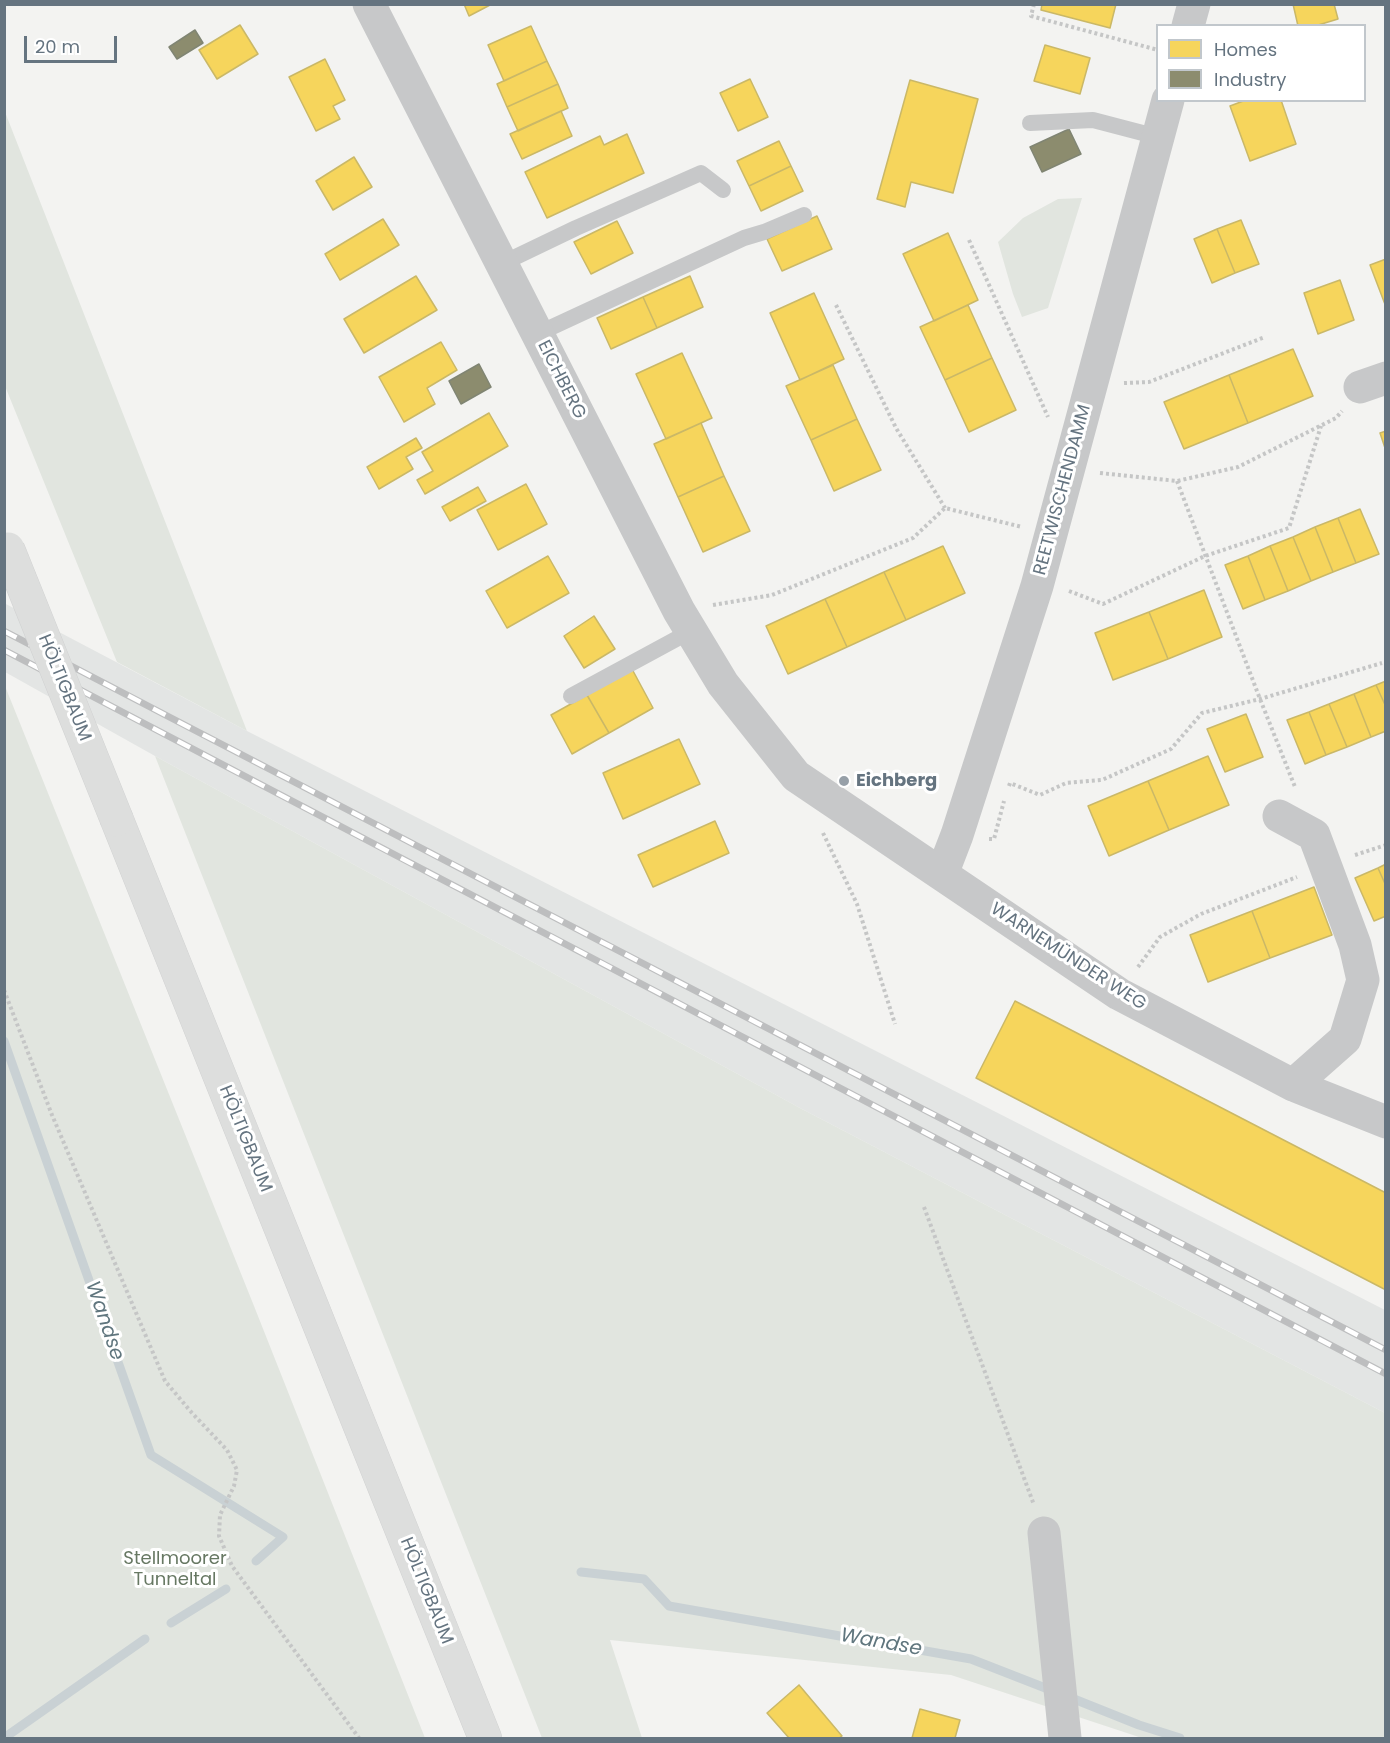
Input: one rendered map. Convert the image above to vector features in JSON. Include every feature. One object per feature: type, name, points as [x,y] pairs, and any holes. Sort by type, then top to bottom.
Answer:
[{"type":"main road","name":"HÖLTIGBAUM","points":[[6,545],[485,1738]]},
{"type":"street","name":"EICHBERG","points":[[369,4],[679,611],[700,618],[723,684],[796,776],[942,874]]},
{"type":"street","points":[[1189,24],[1194,4]]},
{"type":"street","name":"REETWISCHENDAMM","points":[[942,874],[957,835],[1037,586],[1167,102]]},
{"type":"street","points":[[1279,816],[1314,835],[1354,945],[1363,981],[1345,1039],[1293,1085]]},
{"type":"street","name":"WARNEMÜNDER WEG","points":[[942,874],[1119,994],[1293,1085],[1386,1122]]},
{"type":"street","points":[[1044,1533],[1064,1728]]},
{"type":"lane","points":[[1030,123],[1093,120],[1158,137]]},
{"type":"lane","points":[[501,264],[701,173],[723,190]]},
{"type":"lane","points":[[537,334],[744,238],[804,215]]},
{"type":"lane","points":[[571,696],[700,618]]},
{"type":"path","points":[[1034,4],[1031,16],[1156,49]]},
{"type":"path","points":[[969,240],[1051,423]]},
{"type":"path","points":[[836,305],[896,428],[945,508],[1052,534]]},
{"type":"path","points":[[1092,384],[1149,382],[1265,338]]},
{"type":"path","points":[[1069,470],[1178,481],[1238,467],[1336,418],[1373,383]]},
{"type":"path","points":[[1064,588],[1103,604],[1205,556],[1289,528],[1321,426]]},
{"type":"path","points":[[1178,481],[1314,835]]},
{"type":"path","points":[[700,618],[772,595],[913,538],[945,508]]},
{"type":"path","points":[[957,835],[994,839],[1010,783],[1040,795],[1066,783],[1102,780],[1171,749],[1202,713],[1260,699],[1382,663]]},
{"type":"path","points":[[821,829],[857,904],[895,1024]]},
{"type":"path","points":[[1119,994],[1160,937],[1201,914],[1386,845]]},
{"type":"path","points":[[4,990],[52,1115],[165,1381],[227,1450],[237,1470],[234,1486],[220,1515],[219,1536],[232,1566],[358,1738]]},
{"type":"path","points":[[924,1207],[1044,1533]]},
{"type":"shaded area","points":[[4,603],[247,731],[1385,1310],[1385,1413],[800,1108],[5,672]]},
{"type":"green space","points":[[4,112],[247,731],[117,662],[5,386]]},
{"type":"green space","points":[[1082,198],[1048,308],[1022,317],[998,242],[1023,218],[1058,199]]},
{"type":"green space","name":"Stellmoorer Tunneltal","points":[[5,686],[254,1306],[425,1738],[5,1738]]},
{"type":"green space","points":[[155,756],[800,1108],[1385,1413],[1385,1738],[1142,1738],[951,1675],[610,1640],[642,1738],[542,1738]]},
{"type":"building: Homes","points":[[464,4],[492,4],[469,16]]},
{"type":"building: Homes","points":[[1042,4],[1116,4],[1110,28],[1041,10]]},
{"type":"building: Homes","points":[[1293,4],[1334,4],[1338,19],[1322,24],[1298,24]]},
{"type":"building: Homes","points":[[240,25],[258,54],[217,79],[199,50]]},
{"type":"building: Homes","points":[[531,26],[547,61],[504,81],[488,45]]},
{"type":"building: Homes","points":[[1045,45],[1090,58],[1080,94],[1034,81]]},
{"type":"building: Homes","points":[[325,59],[345,100],[333,106],[340,119],[316,131],[289,77]]},
{"type":"building: Homes","points":[[547,61],[558,84],[507,107],[497,84]]},
{"type":"building: Homes","points":[[750,79],[768,117],[738,131],[720,93]]},
{"type":"building: Homes","points":[[910,80],[978,99],[953,193],[911,182],[905,207],[877,199]]},
{"type":"building: Homes","points":[[558,84],[568,108],[518,131],[507,107]]},
{"type":"building: Homes","points":[[1241,102],[1282,102],[1296,144],[1250,161],[1230,106]]},
{"type":"building: Homes","points":[[561,111],[572,136],[522,159],[510,134]]},
{"type":"building: Homes","points":[[627,134],[644,173],[547,218],[525,172],[600,136],[604,145]]},
{"type":"building: Homes","points":[[779,141],[791,166],[749,186],[737,161]]},
{"type":"building: Homes","points":[[354,157],[372,187],[333,210],[316,181]]},
{"type":"building: Homes","points":[[791,166],[803,191],[761,211],[749,186]]},
{"type":"building: Homes","points":[[817,216],[832,249],[782,271],[767,239]]},
{"type":"building: Homes","points":[[383,219],[399,245],[340,280],[325,254]]},
{"type":"building: Homes","points":[[1241,220],[1259,264],[1235,273],[1217,229]]},
{"type":"building: Homes","points":[[617,221],[633,253],[591,274],[574,242]]},
{"type":"building: Homes","points":[[1217,229],[1235,273],[1212,283],[1194,239]]},
{"type":"building: Homes","points":[[948,233],[978,300],[934,321],[903,254]]},
{"type":"building: Homes","points":[[1386,259],[1386,307],[1370,265]]},
{"type":"building: Homes","points":[[416,276],[437,310],[364,353],[344,319]]},
{"type":"building: Homes","points":[[690,276],[703,307],[657,328],[643,297]]},
{"type":"building: Homes","points":[[1340,280],[1354,320],[1318,334],[1304,293]]},
{"type":"building: Homes","points":[[814,293],[844,359],[800,380],[770,313]]},
{"type":"building: Homes","points":[[643,297],[657,328],[611,349],[597,318]]},
{"type":"building: Homes","points":[[968,305],[992,358],[945,380],[920,327]]},
{"type":"building: Homes","points":[[441,342],[457,370],[427,388],[435,404],[404,422],[379,377]]},
{"type":"building: Homes","points":[[1293,349],[1313,396],[1248,423],[1229,375]]},
{"type":"building: Homes","points":[[682,353],[712,418],[666,439],[636,374]]},
{"type":"building: Homes","points":[[992,358],[1016,410],[969,432],[945,380]]},
{"type":"building: Homes","points":[[833,365],[857,419],[811,440],[786,386]]},
{"type":"building: Homes","points":[[1229,375],[1248,423],[1184,449],[1164,402]]},
{"type":"building: Homes","points":[[489,413],[508,446],[425,494],[417,480],[433,471],[422,452]]},
{"type":"building: Homes","points":[[857,419],[881,470],[834,491],[811,440]]},
{"type":"building: Homes","points":[[701,423],[724,476],[678,497],[654,444]]},
{"type":"building: Homes","points":[[1386,431],[1386,451],[1380,433]]},
{"type":"building: Homes","points":[[416,438],[422,448],[406,457],[413,469],[379,489],[367,467]]},
{"type":"building: Homes","points":[[724,476],[750,531],[703,552],[678,497]]},
{"type":"building: Homes","points":[[526,484],[547,524],[498,550],[477,510]]},
{"type":"building: Homes","points":[[478,487],[486,501],[450,521],[442,507]]},
{"type":"building: Homes","points":[[1360,509],[1379,554],[1356,563],[1338,518]]},
{"type":"building: Homes","points":[[1338,518],[1356,563],[1333,572],[1315,527]]},
{"type":"building: Homes","points":[[1315,527],[1333,572],[1311,581],[1293,537]]},
{"type":"building: Homes","points":[[1293,537],[1311,581],[1288,591],[1270,546]]},
{"type":"building: Homes","points":[[943,546],[965,593],[906,620],[884,572]]},
{"type":"building: Homes","points":[[1270,546],[1288,591],[1265,600],[1248,556]]},
{"type":"building: Homes","points":[[548,556],[569,593],[507,628],[486,591]]},
{"type":"building: Homes","points":[[1248,556],[1265,600],[1243,609],[1225,565]]},
{"type":"building: Homes","points":[[884,572],[906,620],[847,647],[825,599]]},
{"type":"building: Homes","points":[[1204,590],[1222,637],[1168,659],[1149,612]]},
{"type":"building: Homes","points":[[825,599],[847,647],[788,674],[766,626]]},
{"type":"building: Homes","points":[[1149,612],[1168,659],[1113,680],[1095,633]]},
{"type":"building: Homes","points":[[594,616],[615,649],[584,668],[564,636]]},
{"type":"building: Homes","points":[[632,669],[653,708],[609,733],[587,695]]},
{"type":"building: Homes","points":[[1386,681],[1386,707],[1376,685]]},
{"type":"building: Homes","points":[[1376,685],[1386,707],[1386,731],[1371,737],[1354,694]]},
{"type":"building: Homes","points":[[1354,694],[1371,737],[1347,747],[1329,704]]},
{"type":"building: Homes","points":[[587,695],[609,733],[572,754],[551,715]]},
{"type":"building: Homes","points":[[1329,704],[1347,747],[1326,755],[1309,712]]},
{"type":"building: Homes","points":[[1309,712],[1326,755],[1305,764],[1287,720]]},
{"type":"building: Homes","points":[[1246,714],[1263,757],[1225,772],[1207,729]]},
{"type":"building: Homes","points":[[679,739],[700,784],[623,819],[603,773]]},
{"type":"building: Homes","points":[[1208,756],[1229,805],[1169,830],[1148,781]]},
{"type":"building: Homes","points":[[1148,781],[1169,830],[1109,856],[1088,806]]},
{"type":"building: Homes","points":[[715,821],[729,853],[653,887],[638,855]]},
{"type":"building: Homes","points":[[1386,864],[1386,886],[1378,868]]},
{"type":"building: Homes","points":[[1378,868],[1386,886],[1386,916],[1374,921],[1355,878]]},
{"type":"building: Homes","points":[[1314,887],[1332,935],[1270,958],[1252,911]]},
{"type":"building: Homes","points":[[1252,911],[1270,958],[1208,982],[1190,935]]},
{"type":"building: Homes","points":[[1015,1001],[1386,1193],[1386,1290],[976,1078]]},
{"type":"building: Homes","points":[[799,1685],[842,1736],[839,1738],[789,1738],[767,1713]]},
{"type":"building: Homes","points":[[920,1709],[960,1720],[955,1738],[912,1738]]},
{"type":"building: Industry","points":[[195,30],[203,43],[177,59],[169,47]]},
{"type":"building: Industry","points":[[1069,129],[1081,154],[1042,172],[1030,147]]},
{"type":"building: Industry","points":[[479,364],[491,387],[461,404],[449,381]]},
{"type":"waterway","name":"Wandse","points":[[4,1041],[151,1455],[283,1537],[256,1561]]},
{"type":"waterway","name":"Wandse","points":[[581,1572],[644,1579],[669,1606],[971,1659],[1053,1691]]},
{"type":"waterway","points":[[171,1623],[226,1589]]},
{"type":"waterway","points":[[4,1738],[145,1639]]},
{"type":"waterway","name":"Wandse","points":[[1069,1697],[1139,1725],[1180,1738]]},
{"type":"railway","points":[[4,631],[1386,1350]]},
{"type":"railway","points":[[4,650],[1386,1374]]},
{"type":"place","name":"Eichberg","points":[[844,781]]}]
